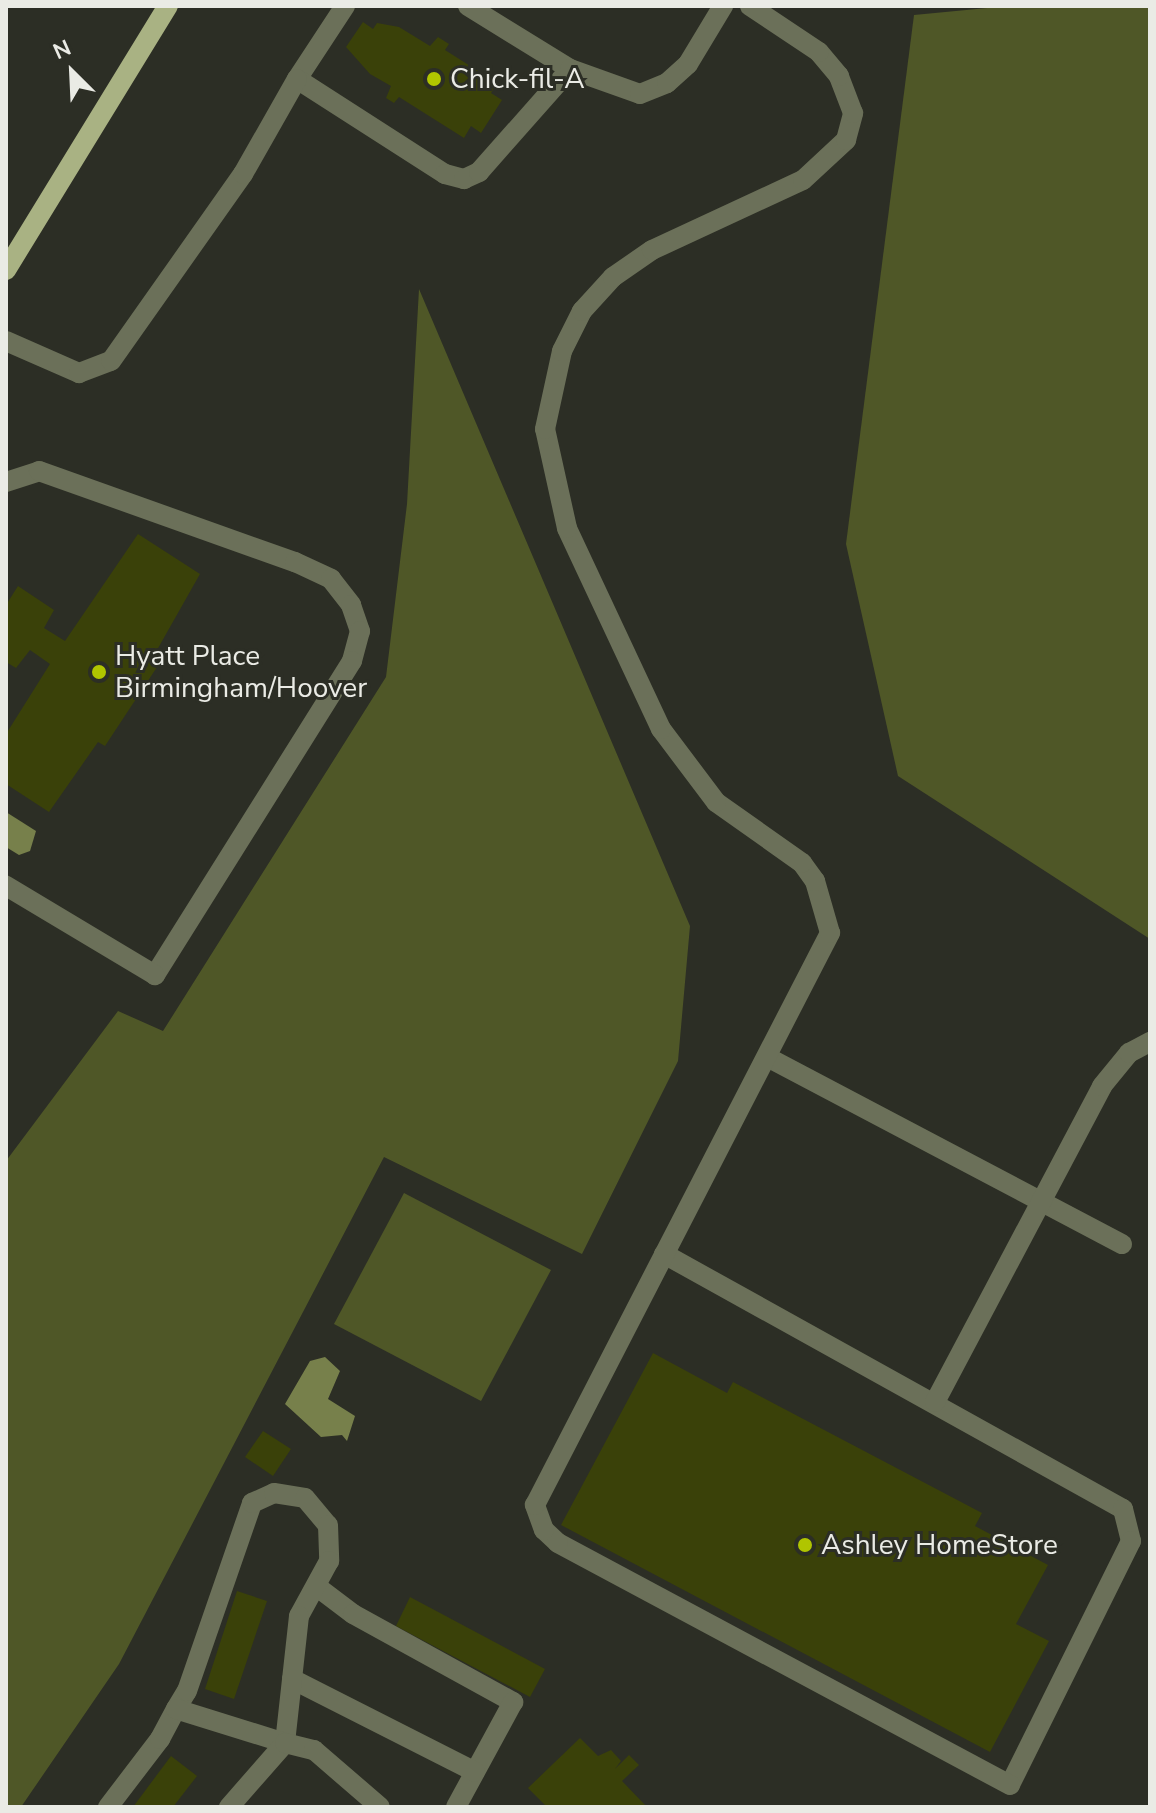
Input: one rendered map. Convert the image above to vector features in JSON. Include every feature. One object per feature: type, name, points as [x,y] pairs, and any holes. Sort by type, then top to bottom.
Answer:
[{"type":"main road","points":[[6,270],[168,6]]},
{"type":"street","points":[[6,341],[79,373],[111,361],[243,174],[297,79],[345,6]]},
{"type":"street","points":[[468,6],[570,69],[640,94],[667,83],[688,64],[723,6]]},
{"type":"street","points":[[664,1254],[1114,1500],[1129,1521],[1131,1541],[1010,1785],[558,1543],[544,1530],[535,1505],[539,1491],[664,1254],[823,956],[830,933],[824,906],[802,863],[716,802],[661,729],[567,528],[545,429],[562,351],[582,311],[613,277],[652,250],[803,180],[846,140],[853,113],[844,86],[819,52],[787,27],[750,6]]},
{"type":"street","points":[[297,79],[445,174],[464,179],[502,152],[570,69]]},
{"type":"street","points":[[6,482],[39,471],[295,562],[331,579],[351,605],[360,631],[352,661],[155,975],[6,886]]},
{"type":"street","points":[[935,1402],[1115,1067],[1150,1042]]},
{"type":"street","points":[[769,1058],[1122,1244]]},
{"type":"street","points":[[108,1807],[176,1709],[252,1503],[274,1493],[296,1496],[322,1518],[329,1561],[299,1616],[285,1743],[229,1807]]},
{"type":"street","points":[[316,1586],[353,1614],[513,1702],[456,1807]]},
{"type":"street","points":[[292,1679],[475,1772]]},
{"type":"street","points":[[176,1709],[314,1750],[380,1807]]},
{"type":"shaded area","points":[[1008,6],[1150,6],[1150,939],[898,776],[846,544],[914,15]]},
{"type":"shaded area","points":[[419,289],[690,926],[678,1061],[582,1254],[384,1157],[119,1664],[21,1807],[6,1807],[6,1161],[118,1011],[163,1031],[386,677],[407,504]]},
{"type":"shaded area","points":[[6,812],[36,831],[30,851],[19,855],[6,847]]},
{"type":"shaded area","points":[[404,1193],[551,1270],[481,1401],[334,1324]]},
{"type":"shaded area","points":[[325,1357],[340,1371],[328,1399],[355,1416],[347,1441],[342,1435],[321,1437],[285,1404],[310,1361]]},
{"type":"building","name":"Chick-fil-A","points":[[363,22],[373,29],[377,23],[399,27],[430,46],[438,37],[449,44],[445,50],[497,83],[491,93],[502,100],[481,133],[471,126],[464,138],[399,97],[394,103],[386,98],[391,86],[370,74],[346,47]]},
{"type":"building","name":"Hyatt Place Birmingham/Hoover","points":[[138,534],[200,574],[157,650],[165,655],[105,746],[98,742],[49,812],[6,784],[6,734],[50,664],[30,650],[16,668],[6,662],[6,605],[18,586],[54,610],[44,628],[65,641]]},
{"type":"building","name":"Ashley HomeStore","points":[[653,1353],[727,1393],[733,1382],[982,1513],[975,1526],[1048,1565],[1016,1624],[1049,1641],[990,1752],[561,1525]]},
{"type":"building","points":[[263,1431],[291,1449],[273,1476],[245,1457]]},
{"type":"building","points":[[237,1591],[267,1601],[234,1699],[205,1689]]},
{"type":"building","points":[[410,1597],[545,1669],[530,1697],[396,1626]]},
{"type":"building","points":[[580,1738],[598,1756],[611,1750],[621,1761],[615,1769],[629,1755],[639,1765],[622,1781],[647,1807],[547,1807],[528,1788]]},
{"type":"building","points":[[171,1756],[197,1776],[173,1807],[133,1807]]},
{"type":"place","name":"Chick-fil-A","points":[[434,79]]},
{"type":"place","name":"Hyatt Place Birmingham/Hoover","points":[[99,672]]},
{"type":"place","name":"Ashley HomeStore","points":[[805,1545]]}]
